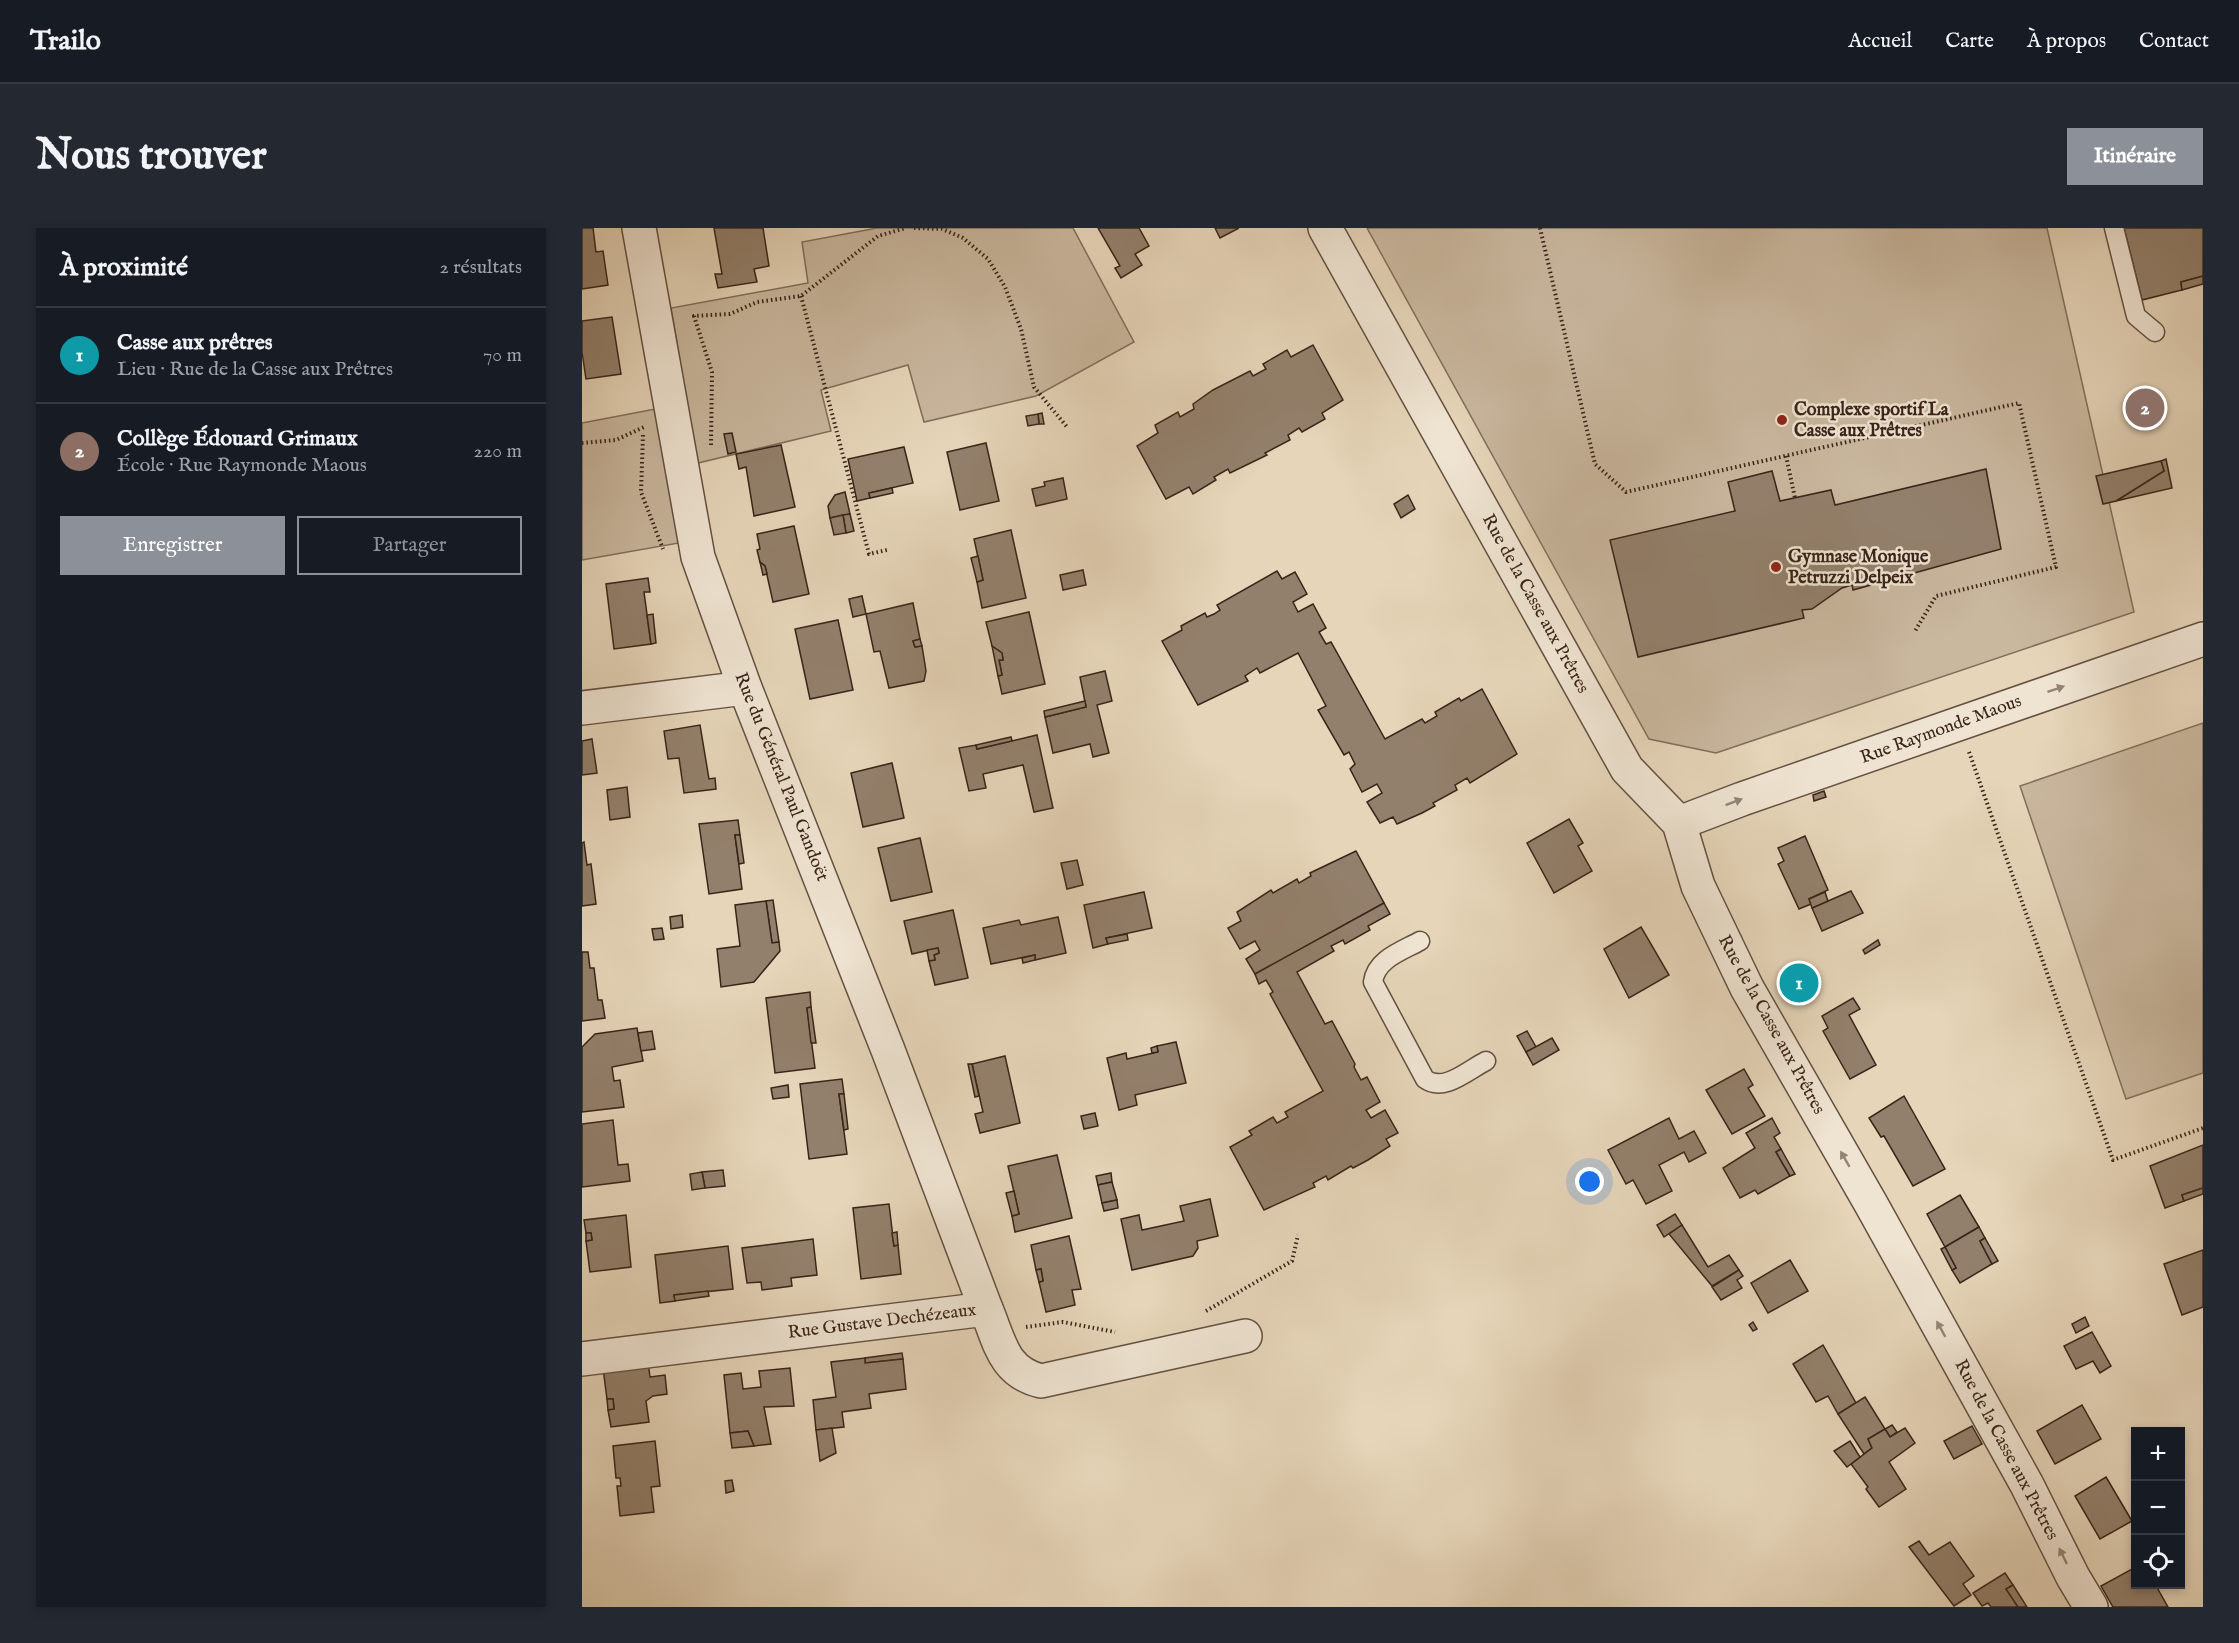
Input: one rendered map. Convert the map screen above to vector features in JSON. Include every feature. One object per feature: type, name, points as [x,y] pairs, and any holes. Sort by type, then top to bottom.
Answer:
[{"type":"street","name":"Rue du Général Paul Gandoët","points":[[639,228],[698,557],[745,688],[858,973],[986,1309]]},
{"type":"street","name":"Rue de la Casse aux Prêtres","points":[[1325,228],[1627,769],[1679,823],[1698,886],[1747,988],[1877,1214],[2027,1485],[2073,1577],[2091,1607]]},
{"type":"street","name":"Rue Raymonde Maous","points":[[1679,823],[1958,723],[2203,639]]},
{"type":"street","points":[[582,708],[745,688]]},
{"type":"street","name":"Rue Gustave Dechézeaux","points":[[582,1359],[986,1309],[1008,1362],[1017,1372]]},
{"type":"street","points":[[1017,1372],[1041,1381],[1245,1336]]},
{"type":"lane","points":[[2114,228],[2136,316],[2155,332]]},
{"type":"lane","points":[[1420,941],[1381,964],[1375,971],[1373,982],[1425,1079],[1432,1084],[1443,1085],[1486,1061]]},
{"type":"path","points":[[711,454],[712,372],[694,316],[730,314],[757,302],[801,296],[879,236],[906,228]]},
{"type":"path","points":[[914,228],[942,229],[963,238],[988,259],[1005,287],[1021,329],[1034,387],[1067,427]]},
{"type":"path","points":[[1540,228],[1595,464],[1626,492],[2019,403],[2056,567],[1936,597],[1915,631]]},
{"type":"path","points":[[801,296],[868,554],[887,550]]},
{"type":"path","points":[[582,443],[616,440],[643,428],[653,410],[669,393]]},
{"type":"path","points":[[1786,456],[1795,498]]},
{"type":"path","points":[[1958,723],[2113,1160],[2203,1128]]},
{"type":"path","points":[[1201,1314],[1293,1261],[1298,1235]]},
{"type":"path","points":[[1017,1372],[1031,1347],[1021,1316]]},
{"type":"path","points":[[1025,1327],[1063,1322],[1124,1331]]},
{"type":"shaded area","points":[[877,228],[1073,228],[1134,342],[1036,396],[924,422],[908,365],[821,390],[831,431],[669,470],[679,543],[582,560],[582,423],[687,403],[671,308],[808,283],[802,242]]},
{"type":"shaded area","name":"Complexe sportif La Casse aux Prêtres","points":[[1367,228],[2047,228],[2134,612],[1716,753],[1649,739]]},
{"type":"shaded area","points":[[2203,723],[2203,1073],[2126,1099],[2020,786]]},
{"type":"building","points":[[582,228],[593,228],[596,252],[603,251],[608,285],[582,289]]},
{"type":"building","points":[[714,228],[763,228],[769,266],[754,269],[757,282],[718,288],[715,274],[722,274]]},
{"type":"building","points":[[1098,228],[1139,228],[1149,246],[1135,254],[1142,265],[1121,278],[1115,268],[1120,266]]},
{"type":"building","points":[[1215,228],[1239,228],[1220,238]]},
{"type":"building","points":[[2124,228],[2203,228],[2203,276],[2181,282],[2182,290],[2142,300]]},
{"type":"building","points":[[2203,276],[2203,284],[2182,290],[2181,282]]},
{"type":"building","points":[[612,317],[621,374],[586,379],[582,352],[582,321]]},
{"type":"building","points":[[1313,345],[1343,400],[1322,413],[1325,419],[1302,432],[1299,428],[1288,435],[1290,440],[1265,453],[1267,455],[1230,473],[1228,469],[1214,477],[1216,480],[1193,494],[1189,487],[1166,499],[1137,446],[1158,433],[1155,425],[1178,412],[1180,417],[1194,409],[1193,404],[1213,390],[1250,371],[1253,376],[1266,369],[1263,364],[1287,350],[1291,357]]},
{"type":"building","points":[[1042,413],[1044,424],[1039,424],[1038,414]]},
{"type":"building","points":[[1038,414],[1039,424],[1028,426],[1026,416]]},
{"type":"building","points":[[732,433],[736,452],[728,454],[724,434]]},
{"type":"building","points":[[986,443],[999,501],[960,510],[947,452]]},
{"type":"building","points":[[781,445],[795,507],[754,516],[746,467],[739,469],[736,454]]},
{"type":"building","points":[[904,447],[913,483],[869,493],[870,498],[857,501],[848,459]]},
{"type":"building","points":[[2166,459],[2172,488],[2116,501],[2164,471],[2161,461]]},
{"type":"building","points":[[2161,461],[2164,471],[2116,501],[2103,504],[2096,476]]},
{"type":"building","name":"Gymnase Monique Petruzzi Delpeix","points":[[1986,469],[2001,549],[1853,590],[1852,585],[1842,588],[1812,609],[1802,610],[1804,618],[1638,657],[1610,540],[1735,511],[1728,482],[1772,471],[1780,501],[1831,490],[1835,505]]},
{"type":"building","points":[[1063,478],[1067,499],[1036,506],[1032,489],[1045,486],[1044,482]]},
{"type":"building","points":[[892,488],[893,493],[870,498],[869,493]]},
{"type":"building","points":[[845,492],[850,514],[830,518],[828,506],[835,495]]},
{"type":"building","points":[[1408,495],[1415,509],[1401,518],[1394,504]]},
{"type":"building","points":[[850,514],[854,531],[846,533],[843,515]]},
{"type":"building","points":[[843,515],[846,533],[834,535],[830,518]]},
{"type":"building","points":[[794,526],[809,594],[773,602],[765,566],[760,562],[757,550],[760,549],[757,534]]},
{"type":"building","points":[[1011,530],[1026,598],[982,608],[977,582],[983,580],[974,539]]},
{"type":"building","points":[[978,556],[983,580],[977,582],[971,558]]},
{"type":"building","points":[[760,562],[765,566],[767,574],[763,575]]},
{"type":"building","points":[[1083,570],[1086,585],[1063,590],[1060,575]]},
{"type":"building","points":[[1277,571],[1282,579],[1295,572],[1307,594],[1293,602],[1298,612],[1313,604],[1326,628],[1319,632],[1326,644],[1331,642],[1385,739],[1422,719],[1425,723],[1437,716],[1435,712],[1459,698],[1461,701],[1482,689],[1517,754],[1470,783],[1467,778],[1455,785],[1457,790],[1433,803],[1435,806],[1422,813],[1397,824],[1393,817],[1380,823],[1367,802],[1382,793],[1377,784],[1362,792],[1350,769],[1355,764],[1349,752],[1344,755],[1318,710],[1326,706],[1298,653],[1260,673],[1257,668],[1245,676],[1248,681],[1198,705],[1162,641],[1182,630],[1181,626],[1205,613],[1207,617],[1214,614],[1220,610],[1217,605]]},
{"type":"building","points":[[648,578],[650,592],[644,592],[651,644],[614,649],[606,584]]},
{"type":"building","points":[[862,596],[866,614],[853,617],[849,599]]},
{"type":"building","points":[[913,603],[920,639],[913,641],[915,647],[922,646],[926,671],[924,681],[889,688],[880,651],[874,652],[866,614]]},
{"type":"building","points":[[1029,612],[1045,684],[1002,694],[998,676],[1002,675],[999,660],[1003,660],[1002,653],[992,646],[986,622]]},
{"type":"building","points":[[653,614],[656,643],[651,644],[647,615]]},
{"type":"building","points":[[838,620],[853,690],[810,699],[795,629]]},
{"type":"building","points":[[920,639],[922,646],[915,647],[913,641]]},
{"type":"building","points":[[992,646],[1002,653],[1003,660],[999,660],[1002,675],[998,676]]},
{"type":"building","points":[[1105,671],[1112,701],[1097,705],[1109,753],[1093,757],[1090,744],[1053,753],[1045,717],[1086,707],[1080,677]]},
{"type":"building","points":[[1085,701],[1086,707],[1045,717],[1044,711]]},
{"type":"building","points":[[700,725],[709,779],[715,778],[716,789],[684,793],[679,758],[668,759],[664,731]]},
{"type":"building","points":[[1037,735],[1053,808],[1034,812],[1023,765],[983,774],[986,788],[969,791],[959,748],[976,745],[977,749]]},
{"type":"building","points":[[1011,737],[1012,741],[977,749],[976,745]]},
{"type":"building","points":[[592,739],[597,773],[582,775],[582,741]]},
{"type":"building","points":[[892,763],[904,818],[863,827],[851,773]]},
{"type":"building","points":[[627,787],[630,817],[610,820],[607,790]]},
{"type":"building","points":[[1824,791],[1826,797],[1814,801],[1813,795]]},
{"type":"building","points":[[1569,819],[1583,843],[1578,846],[1592,871],[1554,893],[1527,843]]},
{"type":"building","points":[[738,820],[740,835],[735,835],[742,889],[709,894],[699,824]]},
{"type":"building","points":[[735,835],[740,835],[744,863],[739,864]]},
{"type":"building","points":[[1805,836],[1828,890],[1809,899],[1811,904],[1799,909],[1778,864],[1784,861],[1778,848]]},
{"type":"building","points":[[920,838],[932,892],[891,901],[878,848]]},
{"type":"building","points":[[584,842],[587,865],[591,864],[596,904],[582,906],[582,843]]},
{"type":"building","points":[[1356,851],[1384,903],[1255,974],[1246,959],[1260,950],[1255,941],[1240,949],[1228,928],[1241,921],[1237,912],[1271,890],[1273,893],[1297,879],[1299,883],[1311,876],[1310,873]]},
{"type":"building","points":[[1077,860],[1083,885],[1067,889],[1061,863]]},
{"type":"building","points":[[1851,891],[1863,913],[1822,931],[1812,908]]},
{"type":"building","points":[[1144,892],[1152,928],[1106,938],[1108,944],[1093,948],[1084,905]]},
{"type":"building","points":[[1825,892],[1828,901],[1812,908],[1809,899]]},
{"type":"building","points":[[773,900],[779,942],[772,943],[766,901]]},
{"type":"building","points":[[766,901],[772,943],[779,942],[780,951],[754,982],[721,987],[717,949],[740,946],[735,905]]},
{"type":"building","points":[[1384,903],[1390,914],[1368,926],[1370,930],[1345,944],[1343,940],[1331,946],[1334,951],[1297,972],[1325,1024],[1332,1021],[1361,1080],[1367,1077],[1380,1102],[1366,1110],[1371,1118],[1385,1110],[1398,1133],[1386,1139],[1390,1146],[1368,1160],[1353,1168],[1351,1166],[1328,1180],[1326,1176],[1313,1183],[1315,1187],[1264,1210],[1230,1147],[1252,1135],[1249,1131],[1273,1117],[1277,1123],[1288,1117],[1285,1112],[1323,1091],[1270,994],[1273,992],[1266,980],[1259,984],[1255,974]]},
{"type":"building","points":[[953,910],[968,978],[935,985],[929,961],[935,960],[934,955],[939,953],[938,948],[912,954],[904,921]]},
{"type":"building","points":[[682,915],[683,927],[671,929],[670,917]]},
{"type":"building","points":[[1058,917],[1066,953],[1035,960],[1035,955],[991,964],[983,928],[1019,920],[1021,925]]},
{"type":"building","points":[[1641,927],[1669,975],[1629,998],[1604,949]]},
{"type":"building","points":[[662,928],[664,939],[654,940],[652,929]]},
{"type":"building","points":[[1127,934],[1128,940],[1108,944],[1106,938]]},
{"type":"building","points":[[1878,940],[1880,945],[1865,954],[1863,950]]},
{"type":"building","points":[[938,948],[939,953],[934,955],[935,960],[929,961],[927,950]]},
{"type":"building","points":[[582,952],[588,952],[590,968],[594,968],[598,1000],[602,1000],[605,1018],[582,1021]]},
{"type":"building","points":[[1035,955],[1035,960],[1023,963],[1022,958]]},
{"type":"building","points":[[1802,971],[1811,986],[1795,996],[1787,980]]},
{"type":"building","points":[[810,992],[811,1007],[807,1008],[815,1068],[775,1073],[766,998]]},
{"type":"building","points":[[1853,998],[1860,1009],[1849,1015],[1876,1065],[1850,1079],[1823,1031],[1828,1028],[1822,1016]]},
{"type":"building","points":[[811,1007],[816,1043],[811,1043],[807,1008]]},
{"type":"building","points":[[637,1028],[643,1061],[612,1067],[614,1081],[620,1080],[624,1107],[582,1112],[582,1047],[595,1034]]},
{"type":"building","points":[[652,1031],[655,1049],[641,1051],[638,1033]]},
{"type":"building","points":[[1527,1031],[1536,1047],[1526,1052],[1517,1036]]},
{"type":"building","points":[[1552,1038],[1559,1050],[1533,1065],[1526,1052]]},
{"type":"building","points":[[1176,1042],[1186,1083],[1135,1095],[1137,1105],[1119,1110],[1107,1058],[1126,1053],[1127,1059],[1158,1052],[1157,1046]]},
{"type":"building","points":[[1157,1046],[1158,1052],[1152,1053],[1151,1048]]},
{"type":"building","points":[[1005,1056],[1020,1123],[980,1133],[975,1114],[983,1112],[972,1064]]},
{"type":"building","points":[[968,1064],[972,1064],[979,1096],[975,1097]]},
{"type":"building","points":[[1744,1069],[1753,1085],[1748,1088],[1765,1116],[1732,1134],[1706,1090]]},
{"type":"building","points":[[842,1079],[844,1094],[839,1094],[847,1154],[809,1159],[800,1084]]},
{"type":"building","points":[[788,1085],[789,1097],[773,1099],[771,1088]]},
{"type":"building","points":[[839,1094],[844,1094],[848,1129],[844,1130]]},
{"type":"building","points":[[1904,1096],[1945,1169],[1913,1186],[1884,1136],[1881,1137],[1869,1118]]},
{"type":"building","points":[[1095,1113],[1098,1126],[1084,1129],[1081,1116]]},
{"type":"building","points":[[1669,1118],[1679,1139],[1694,1131],[1706,1153],[1689,1162],[1684,1152],[1659,1165],[1672,1191],[1646,1204],[1633,1180],[1626,1184],[1608,1150]]},
{"type":"building","points":[[1772,1118],[1780,1133],[1774,1137],[1781,1149],[1776,1152],[1790,1176],[1758,1194],[1755,1190],[1740,1198],[1723,1168],[1755,1148],[1746,1133]]},
{"type":"building","points":[[613,1120],[618,1165],[628,1164],[630,1181],[582,1187],[582,1124]]},
{"type":"building","points":[[2203,1145],[2203,1188],[2182,1195],[2184,1201],[2165,1208],[2150,1166]]},
{"type":"building","points":[[1781,1149],[1795,1174],[1790,1176],[1776,1152]]},
{"type":"building","points":[[1057,1155],[1072,1218],[1015,1232],[1012,1216],[1019,1214],[1008,1166]]},
{"type":"building","points":[[723,1170],[725,1186],[705,1188],[702,1172]]},
{"type":"building","points":[[702,1172],[705,1188],[692,1190],[690,1174]]},
{"type":"building","points":[[1111,1173],[1112,1182],[1098,1185],[1096,1176]]},
{"type":"building","points":[[1112,1182],[1117,1200],[1102,1203],[1098,1185]]},
{"type":"building","points":[[2203,1188],[2203,1194],[2184,1201],[2182,1195]]},
{"type":"building","points":[[1014,1191],[1019,1214],[1012,1216],[1006,1193]]},
{"type":"building","points":[[1960,1195],[1979,1227],[1945,1247],[1927,1214]]},
{"type":"building","points":[[1210,1199],[1218,1236],[1197,1241],[1198,1248],[1193,1256],[1132,1270],[1121,1219],[1139,1215],[1142,1230],[1184,1221],[1180,1206]]},
{"type":"building","points":[[1117,1200],[1118,1208],[1104,1211],[1102,1203]]},
{"type":"building","points":[[889,1204],[894,1246],[898,1245],[901,1274],[861,1279],[853,1208]]},
{"type":"building","points":[[1675,1214],[1682,1225],[1664,1237],[1657,1225]]},
{"type":"building","points":[[626,1215],[631,1267],[590,1272],[586,1241],[592,1240],[591,1233],[586,1233],[584,1220]]},
{"type":"building","points":[[1682,1225],[1708,1267],[1729,1255],[1739,1270],[1712,1286],[1669,1234]]},
{"type":"building","points":[[1979,1227],[1985,1238],[1980,1241],[1992,1264],[1960,1283],[1952,1270],[1956,1268],[1945,1247]]},
{"type":"building","points":[[897,1232],[898,1245],[894,1246],[892,1233]]},
{"type":"building","points":[[586,1233],[591,1233],[592,1240],[586,1241]]},
{"type":"building","points":[[1069,1236],[1081,1289],[1072,1290],[1075,1305],[1046,1312],[1039,1282],[1043,1281],[1041,1269],[1036,1270],[1031,1245]]},
{"type":"building","points":[[1985,1238],[1998,1261],[1992,1264],[1980,1241]]},
{"type":"building","points":[[813,1239],[817,1275],[791,1278],[792,1286],[762,1290],[761,1282],[747,1283],[742,1248]]},
{"type":"building","points":[[728,1246],[733,1289],[674,1295],[675,1301],[660,1303],[655,1255]]},
{"type":"building","points":[[1945,1247],[1956,1268],[1952,1270],[1941,1249]]},
{"type":"building","points":[[2203,1250],[2203,1307],[2182,1315],[2164,1264]]},
{"type":"building","points":[[1790,1260],[1808,1291],[1768,1313],[1751,1283]]},
{"type":"building","points":[[1041,1269],[1043,1281],[1039,1282],[1036,1270]]},
{"type":"building","points":[[1739,1270],[1743,1276],[1737,1280],[1742,1288],[1721,1300],[1712,1287]]},
{"type":"building","points":[[708,1291],[709,1296],[675,1301],[674,1295]]},
{"type":"building","points":[[2085,1317],[2089,1326],[2076,1333],[2072,1324]]},
{"type":"building","points":[[1753,1322],[1757,1329],[1753,1331],[1749,1325]]},
{"type":"building","points":[[2092,1332],[2111,1366],[2100,1373],[2093,1361],[2076,1369],[2064,1346]]},
{"type":"building","points":[[1823,1345],[1856,1403],[1838,1414],[1828,1396],[1816,1402],[1793,1364]]},
{"type":"building","points":[[902,1353],[903,1359],[865,1363],[865,1358]]},
{"type":"building","points":[[865,1358],[865,1363],[903,1359],[906,1389],[869,1394],[871,1408],[842,1412],[844,1427],[816,1430],[813,1400],[836,1397],[831,1362]]},
{"type":"building","points":[[648,1362],[650,1377],[665,1375],[667,1394],[653,1396],[646,1401],[649,1422],[611,1427],[608,1410],[614,1409],[613,1399],[607,1399],[603,1368]]},
{"type":"building","points":[[790,1368],[794,1406],[764,1407],[771,1444],[754,1446],[748,1431],[730,1433],[724,1375],[741,1373],[743,1389],[761,1387],[759,1371]]},
{"type":"building","points":[[1865,1397],[1885,1429],[1868,1439],[1872,1448],[1864,1454],[1838,1414]]},
{"type":"building","points":[[607,1399],[613,1399],[614,1409],[608,1410]]},
{"type":"building","points":[[2082,1405],[2101,1439],[2055,1464],[2037,1431]]},
{"type":"building","points":[[1892,1425],[1897,1432],[1890,1437],[1885,1429]]},
{"type":"building","points":[[1972,1426],[1982,1444],[1954,1459],[1944,1441]]},
{"type":"building","points":[[832,1428],[836,1453],[820,1461],[816,1430]]},
{"type":"building","points":[[1905,1428],[1915,1443],[1889,1462],[1906,1489],[1879,1507],[1851,1464],[1872,1448],[1868,1439],[1885,1429],[1890,1437]]},
{"type":"building","points":[[748,1431],[754,1446],[732,1448],[730,1433]]},
{"type":"building","points":[[655,1441],[660,1486],[651,1487],[654,1512],[620,1516],[617,1486],[621,1486],[620,1478],[616,1478],[613,1446]]},
{"type":"building","points":[[1850,1441],[1860,1457],[1847,1467],[1834,1451]]},
{"type":"building","points":[[2106,1477],[2131,1522],[2100,1539],[2075,1496]]},
{"type":"building","points":[[732,1480],[734,1491],[726,1493],[725,1481]]},
{"type":"building","points":[[1919,1541],[1929,1555],[1950,1542],[1974,1576],[1963,1584],[1971,1595],[1954,1606],[1909,1547]]},
{"type":"building","points":[[2131,1570],[2131,1589],[2158,1589],[2168,1607],[2113,1607],[2101,1586]]},
{"type":"building","points":[[2005,1573],[2013,1585],[2006,1589],[2018,1607],[1991,1607],[1988,1603],[1982,1606],[1973,1593]]},
{"type":"building","points":[[2013,1585],[2027,1607],[2018,1607],[2006,1589]]},
{"type":"place","name":"Collège Édouard Grimaux","points":[[2145,408]]},
{"type":"place","name":"Complexe sportif La Casse aux Prêtres","points":[[1782,420]]},
{"type":"place","name":"Gymnase Monique Petruzzi Delpeix","points":[[1776,567]]},
{"type":"place","name":"Casse aux prêtres","points":[[1799,983]]}]
